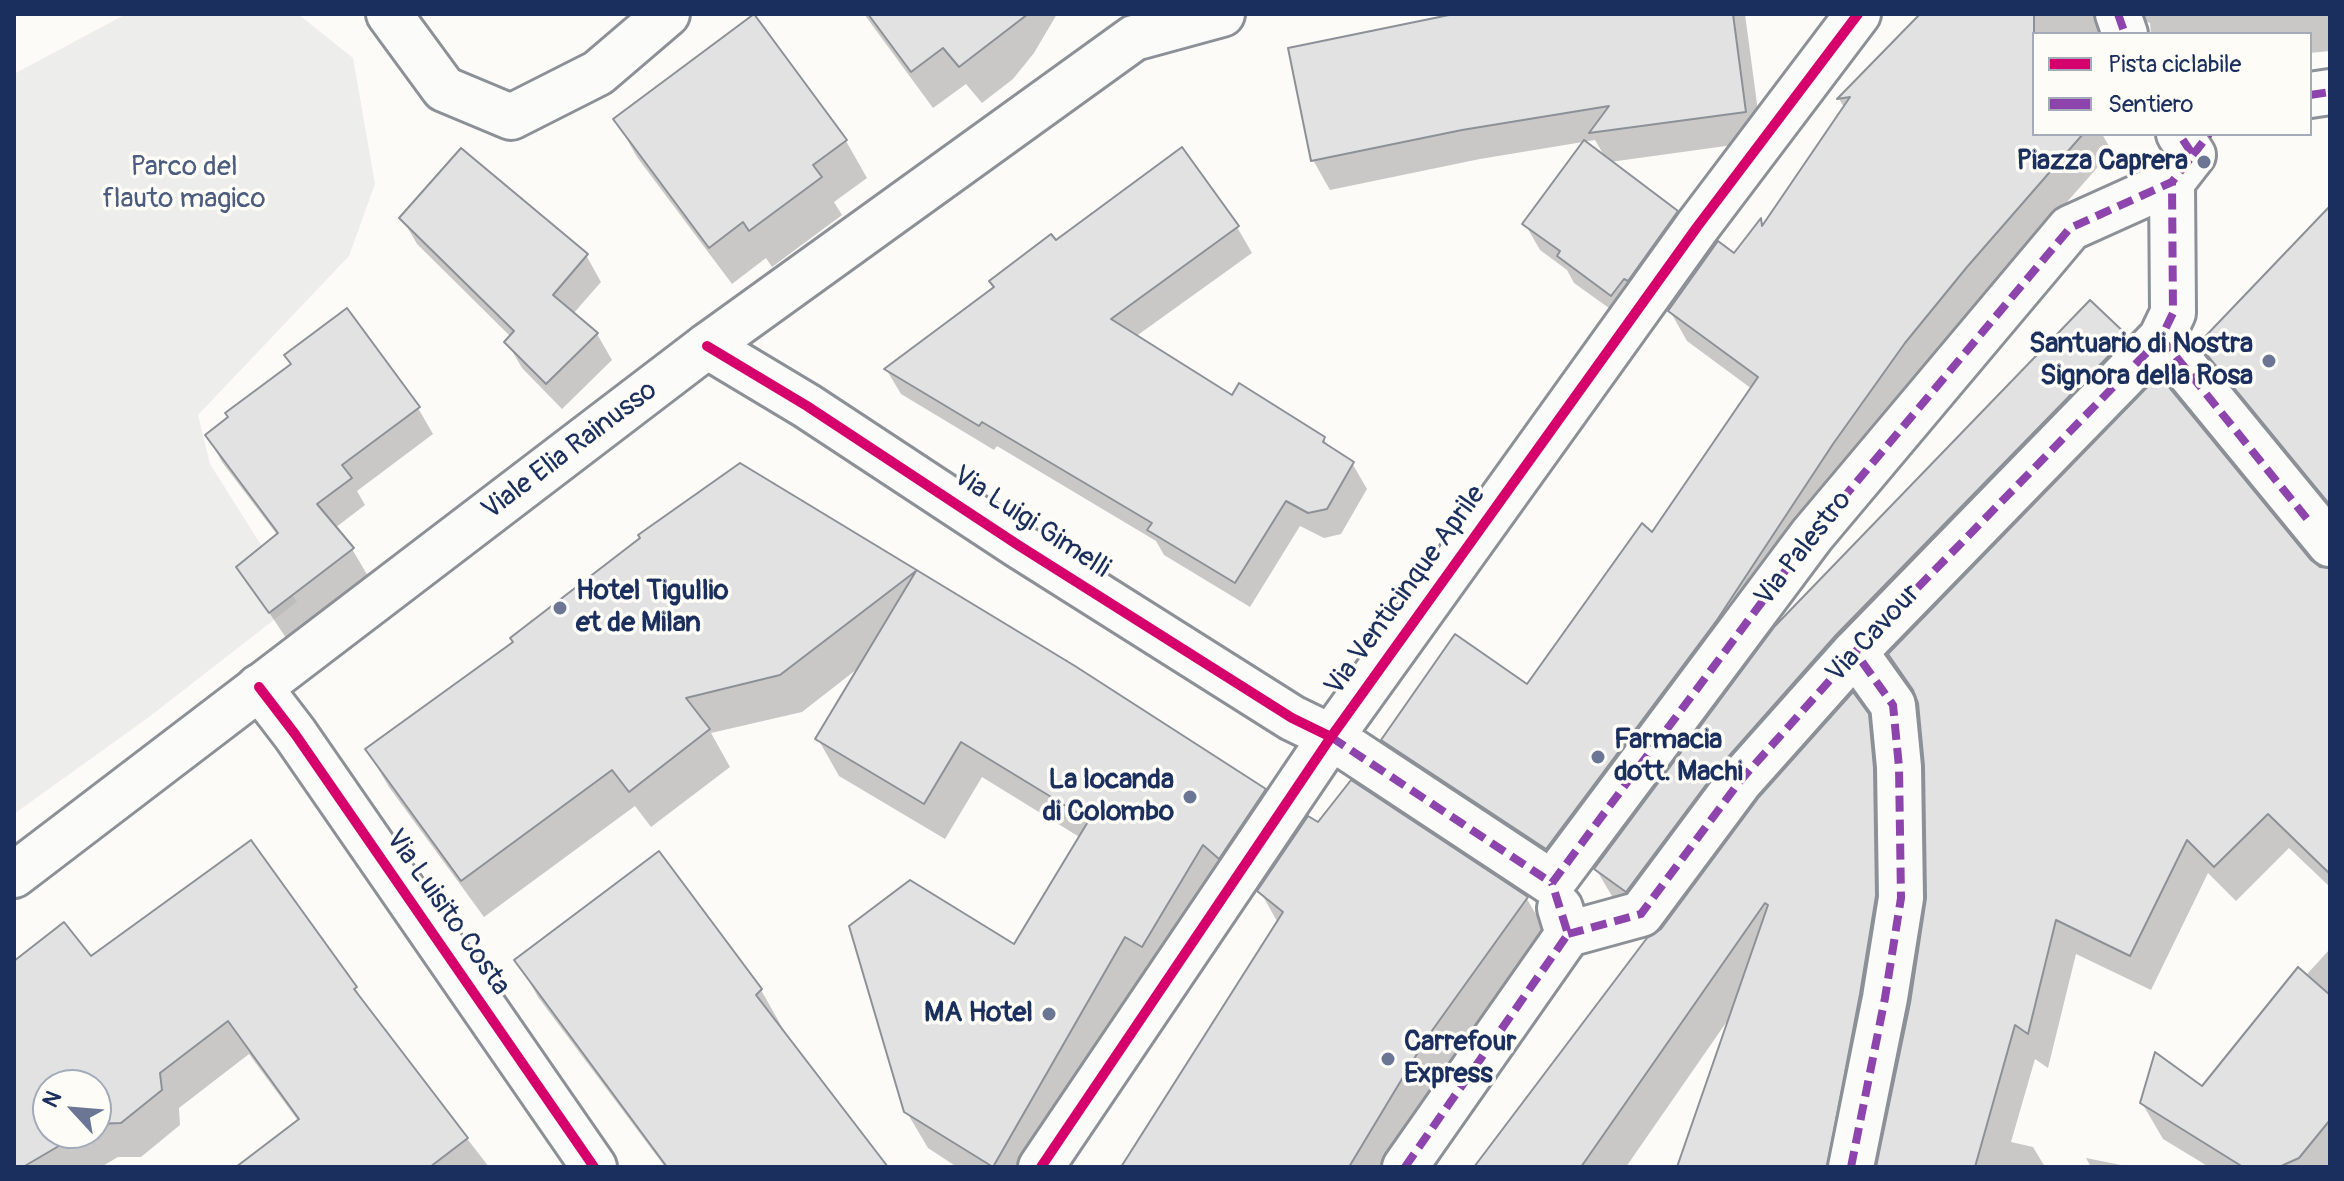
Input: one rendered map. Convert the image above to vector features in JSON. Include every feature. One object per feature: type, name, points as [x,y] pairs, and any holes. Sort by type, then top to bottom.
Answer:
[{"type":"street","points":[[389,14],[444,89],[511,117],[598,73],[667,14]]},
{"type":"street","points":[[1127,26],[1222,14]]},
{"type":"street","name":"Via Venticinque Aprile","points":[[1041,1167],[1331,737],[1697,227],[1858,14]]},
{"type":"street","name":"Viale Elia Rainusso","points":[[14,875],[1127,26]]},
{"type":"street","points":[[2188,151],[2167,326],[2319,532]]},
{"type":"street","name":"Via Palestro","points":[[1552,883],[1812,535],[2070,228],[2188,151]]},
{"type":"street","name":"Via Cavour","points":[[1568,934],[1641,914],[1740,781],[1855,652],[2167,326]]},
{"type":"street","name":"Via Luigi Gimelli","points":[[707,346],[807,406],[1018,545],[1292,718],[1331,737],[1552,883]]},
{"type":"street","points":[[1851,1167],[1885,998],[1901,898],[1899,767],[1893,705],[1855,652]]},
{"type":"street","name":"Via Luisito Costa","points":[[259,687],[594,1167]]},
{"type":"street","points":[[1405,1167],[1568,934],[1552,883]]},
{"type":"green space","name":"Parco del flauto magico","points":[[126,14],[298,14],[353,58],[375,184],[349,256],[198,415],[210,464],[297,602],[149,717],[14,814],[14,74]]},
{"type":"building","points":[[754,14],[847,140],[813,165],[822,177],[749,231],[743,222],[709,248],[613,119]]},
{"type":"building","points":[[868,14],[1028,14],[959,67],[943,48],[911,72]]},
{"type":"building","points":[[1454,14],[1733,14],[1746,112],[1589,133],[1609,106],[1462,130],[1311,161],[1288,48]]},
{"type":"building","points":[[1920,14],[2034,14],[2032,136],[2081,136],[1905,343],[1833,444],[1717,620],[1546,849],[1381,740],[1455,634],[1527,684],[1642,523],[1652,532],[1758,377],[1668,311],[1718,241],[1734,253],[1761,218],[1762,226],[1850,97],[1837,99]]},
{"type":"building","points":[[1584,140],[1678,211],[1628,281],[1624,279],[1611,296],[1557,256],[1560,251],[1522,224]]},
{"type":"building","points":[[1182,147],[1239,226],[1111,319],[1232,395],[1239,383],[1325,437],[1323,442],[1354,462],[1327,509],[1308,513],[1286,501],[1235,583],[1147,530],[1152,523],[982,422],[979,426],[884,369],[994,287],[989,281],[1051,234],[1056,240]]},
{"type":"building","points":[[461,148],[588,254],[553,295],[598,333],[546,384],[504,342],[514,331],[399,218]]},
{"type":"building","name":"Santuario di Nostra Signora della Rosa","points":[[2330,206],[2330,505],[2198,344]]},
{"type":"building","points":[[2090,300],[2128,336],[1836,635],[1720,766],[1626,892],[1594,869],[1775,626]]},
{"type":"building","points":[[347,308],[420,407],[342,465],[352,478],[317,504],[354,548],[269,613],[236,567],[278,533],[205,435],[228,417],[225,413],[291,364],[284,355]]},
{"type":"building","points":[[2159,375],[2311,560],[2320,567],[2330,568],[2330,874],[2268,814],[2214,867],[2187,840],[2130,956],[2056,920],[2028,1034],[2015,1025],[1975,1167],[1876,1167],[1910,1003],[1926,898],[1924,766],[1918,703],[1913,690],[1888,654]]},
{"type":"building","points":[[740,463],[1075,666],[1266,789],[1219,859],[1203,845],[1142,947],[1125,937],[993,1167],[904,1112],[849,926],[910,880],[1014,944],[1089,820],[961,742],[924,804],[815,739],[916,571],[780,675],[686,698],[710,729],[629,792],[612,770],[461,881],[365,749],[513,642],[510,638],[640,538],[638,535]]},
{"type":"building","points":[[1853,692],[1869,714],[1874,768],[1876,896],[1827,1167],[1677,1167],[1768,905],[1765,903],[1581,1167],[1474,1167],[1647,938],[1661,929],[1759,797]]},
{"type":"building","points":[[1351,780],[1528,897],[1426,1039],[1349,1167],[1121,1167],[1283,912],[1257,891],[1308,816],[1318,822]]},
{"type":"building","points":[[251,840],[357,987],[354,989],[468,1138],[430,1167],[236,1167],[299,1119],[228,1021],[160,1073],[162,1090],[121,1123],[112,1123],[112,1069],[32,1069],[32,1149],[54,1149],[23,1167],[14,1167],[14,961],[64,922],[91,956]]},
{"type":"building","points":[[659,851],[762,989],[756,995],[888,1167],[667,1167],[514,960]]},
{"type":"building","points":[[2298,967],[2330,995],[2330,1120],[2299,1158],[2279,1167],[2243,1167],[2140,1103],[2155,1052],[2202,1086]]},
{"type":"marked path","points":[[2118,14],[2124,32]]},
{"type":"marked path","points":[[2312,95],[2330,92]]},
{"type":"marked path","points":[[1552,883],[1812,535],[2070,228],[2172,182],[2193,155],[2180,136]]},
{"type":"marked path","points":[[2193,155],[2207,136]]},
{"type":"marked path","points":[[1568,934],[1641,914],[1740,781],[1855,652],[2161,338],[2173,313],[2172,182]]},
{"type":"marked path","points":[[2161,338],[2308,520]]},
{"type":"marked path","points":[[1851,1167],[1885,998],[1901,898],[1899,767],[1893,705],[1855,652]]},
{"type":"marked path","points":[[1331,737],[1552,883]]},
{"type":"marked path","points":[[1405,1167],[1568,934],[1552,883]]},
{"type":"cycle path","points":[[1041,1167],[1331,737],[1697,227],[1858,14]]},
{"type":"cycle path","points":[[707,346],[807,406],[1018,545],[1292,718],[1331,737]]},
{"type":"cycle path","points":[[259,687],[295,734],[594,1167]]},
{"type":"place","name":"Piazza Caprera","points":[[2204,162]]},
{"type":"place","name":"Santuario di Nostra Signora della Rosa","points":[[2269,361]]},
{"type":"place","name":"Hotel Tigullio et de Milan","points":[[560,608]]},
{"type":"place","name":"Farmacia dott. Machi","points":[[1598,757]]},
{"type":"place","name":"La locanda di Colombo","points":[[1190,797]]},
{"type":"place","name":"MA Hotel","points":[[1049,1014]]},
{"type":"place","name":"Carrefour Express","points":[[1388,1059]]}]
